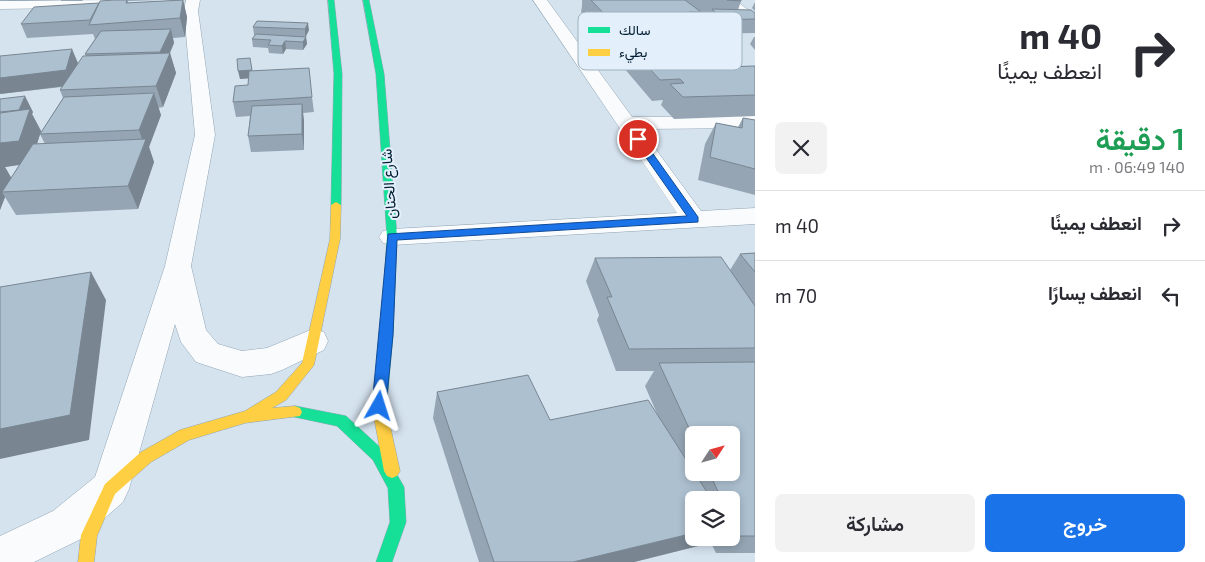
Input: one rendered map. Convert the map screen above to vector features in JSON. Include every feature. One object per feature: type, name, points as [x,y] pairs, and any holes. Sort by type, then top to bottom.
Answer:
[{"type":"main road","points":[[245,417],[281,396],[308,365],[335,239],[338,74],[330,0]]},
{"type":"main road","name":"شارع الحنان","points":[[366,0],[380,74],[392,237],[386,335],[379,406],[396,488],[398,522],[384,562]]},
{"type":"main road","points":[[86,562],[89,535],[110,488],[146,457],[185,435],[245,417],[300,412],[341,420],[378,455],[396,488]]},
{"type":"street","points":[[540,0],[578,54]]},
{"type":"street","points":[[726,0],[742,12]]},
{"type":"street","points":[[0,557],[67,525],[110,488],[178,266],[206,135],[189,2]]},
{"type":"street","points":[[3,12],[18,5],[134,3]]},
{"type":"street","points":[[742,12],[755,22]]},
{"type":"street","points":[[589,70],[694,219]]},
{"type":"street","points":[[626,123],[755,122]]},
{"type":"street","points":[[392,237],[755,216]]},
{"type":"street","points":[[178,266],[192,334],[207,353],[242,364],[271,361],[313,341]]},
{"type":"building","points":[[127,0],[126,3],[183,0],[180,18],[89,25],[100,1]]},
{"type":"building","points":[[591,0],[685,0],[701,12],[689,12],[602,12]]},
{"type":"building","points":[[99,3],[90,20],[21,24],[34,7]]},
{"type":"building","points":[[712,9],[751,10],[755,13],[755,19],[742,19],[742,12],[715,12]]},
{"type":"building","points":[[257,21],[308,23],[305,29],[253,27]]},
{"type":"building","points":[[171,29],[160,52],[85,54],[101,31]]},
{"type":"building","points":[[256,34],[306,37],[303,42],[285,41],[282,46],[268,45],[271,40],[252,39]]},
{"type":"building","points":[[72,49],[66,70],[0,78],[0,56]]},
{"type":"building","points":[[170,53],[156,86],[60,90],[83,56]]},
{"type":"building","points":[[250,58],[252,70],[238,71],[237,59]]},
{"type":"building","points":[[742,66],[755,66],[755,95],[683,97],[670,84],[684,83],[680,79],[660,80],[651,70],[742,70]]},
{"type":"building","points":[[309,68],[312,97],[233,102],[235,86],[248,85],[249,71]]},
{"type":"building","points":[[154,93],[139,130],[40,134],[64,97]]},
{"type":"building","points":[[25,96],[19,110],[0,112],[0,99]]},
{"type":"building","points":[[302,104],[302,134],[248,136],[252,106]]},
{"type":"building","points":[[30,109],[19,141],[0,143],[0,113]]},
{"type":"building","points":[[743,118],[755,120],[755,169],[710,157],[716,123],[742,128]]},
{"type":"building","points":[[146,139],[128,186],[2,192],[33,144]]},
{"type":"building","points":[[755,253],[755,272],[740,254]]},
{"type":"building","points":[[721,257],[755,306],[755,348],[629,349],[607,297],[612,297],[595,258]]},
{"type":"building","points":[[91,272],[70,415],[0,429],[0,287]]},
{"type":"building","points":[[755,362],[755,536],[740,536],[740,491],[718,491],[713,481],[740,481],[740,426],[688,426],[659,363]]},
{"type":"building","points":[[528,375],[550,420],[648,400],[685,458],[685,481],[700,481],[706,491],[685,491],[685,535],[573,562],[494,562],[437,392]]},
{"type":"traffic: fast","points":[[331,0],[338,74],[336,205]]},
{"type":"traffic: fast","points":[[366,0],[380,74],[392,237],[387,335],[380,401]]},
{"type":"traffic: fast","points":[[295,412],[341,420],[378,455],[396,487],[398,522],[384,562]]},
{"type":"traffic: slow","points":[[251,413],[281,396],[308,365],[335,239],[336,205]]},
{"type":"traffic: slow","points":[[380,401],[379,407],[392,471]]},
{"type":"traffic: slow","points":[[86,562],[89,535],[110,489],[146,457],[185,435],[245,417],[295,412]]},
{"type":"route","points":[[379,406],[386,335],[392,237],[694,219],[638,139]]}]
